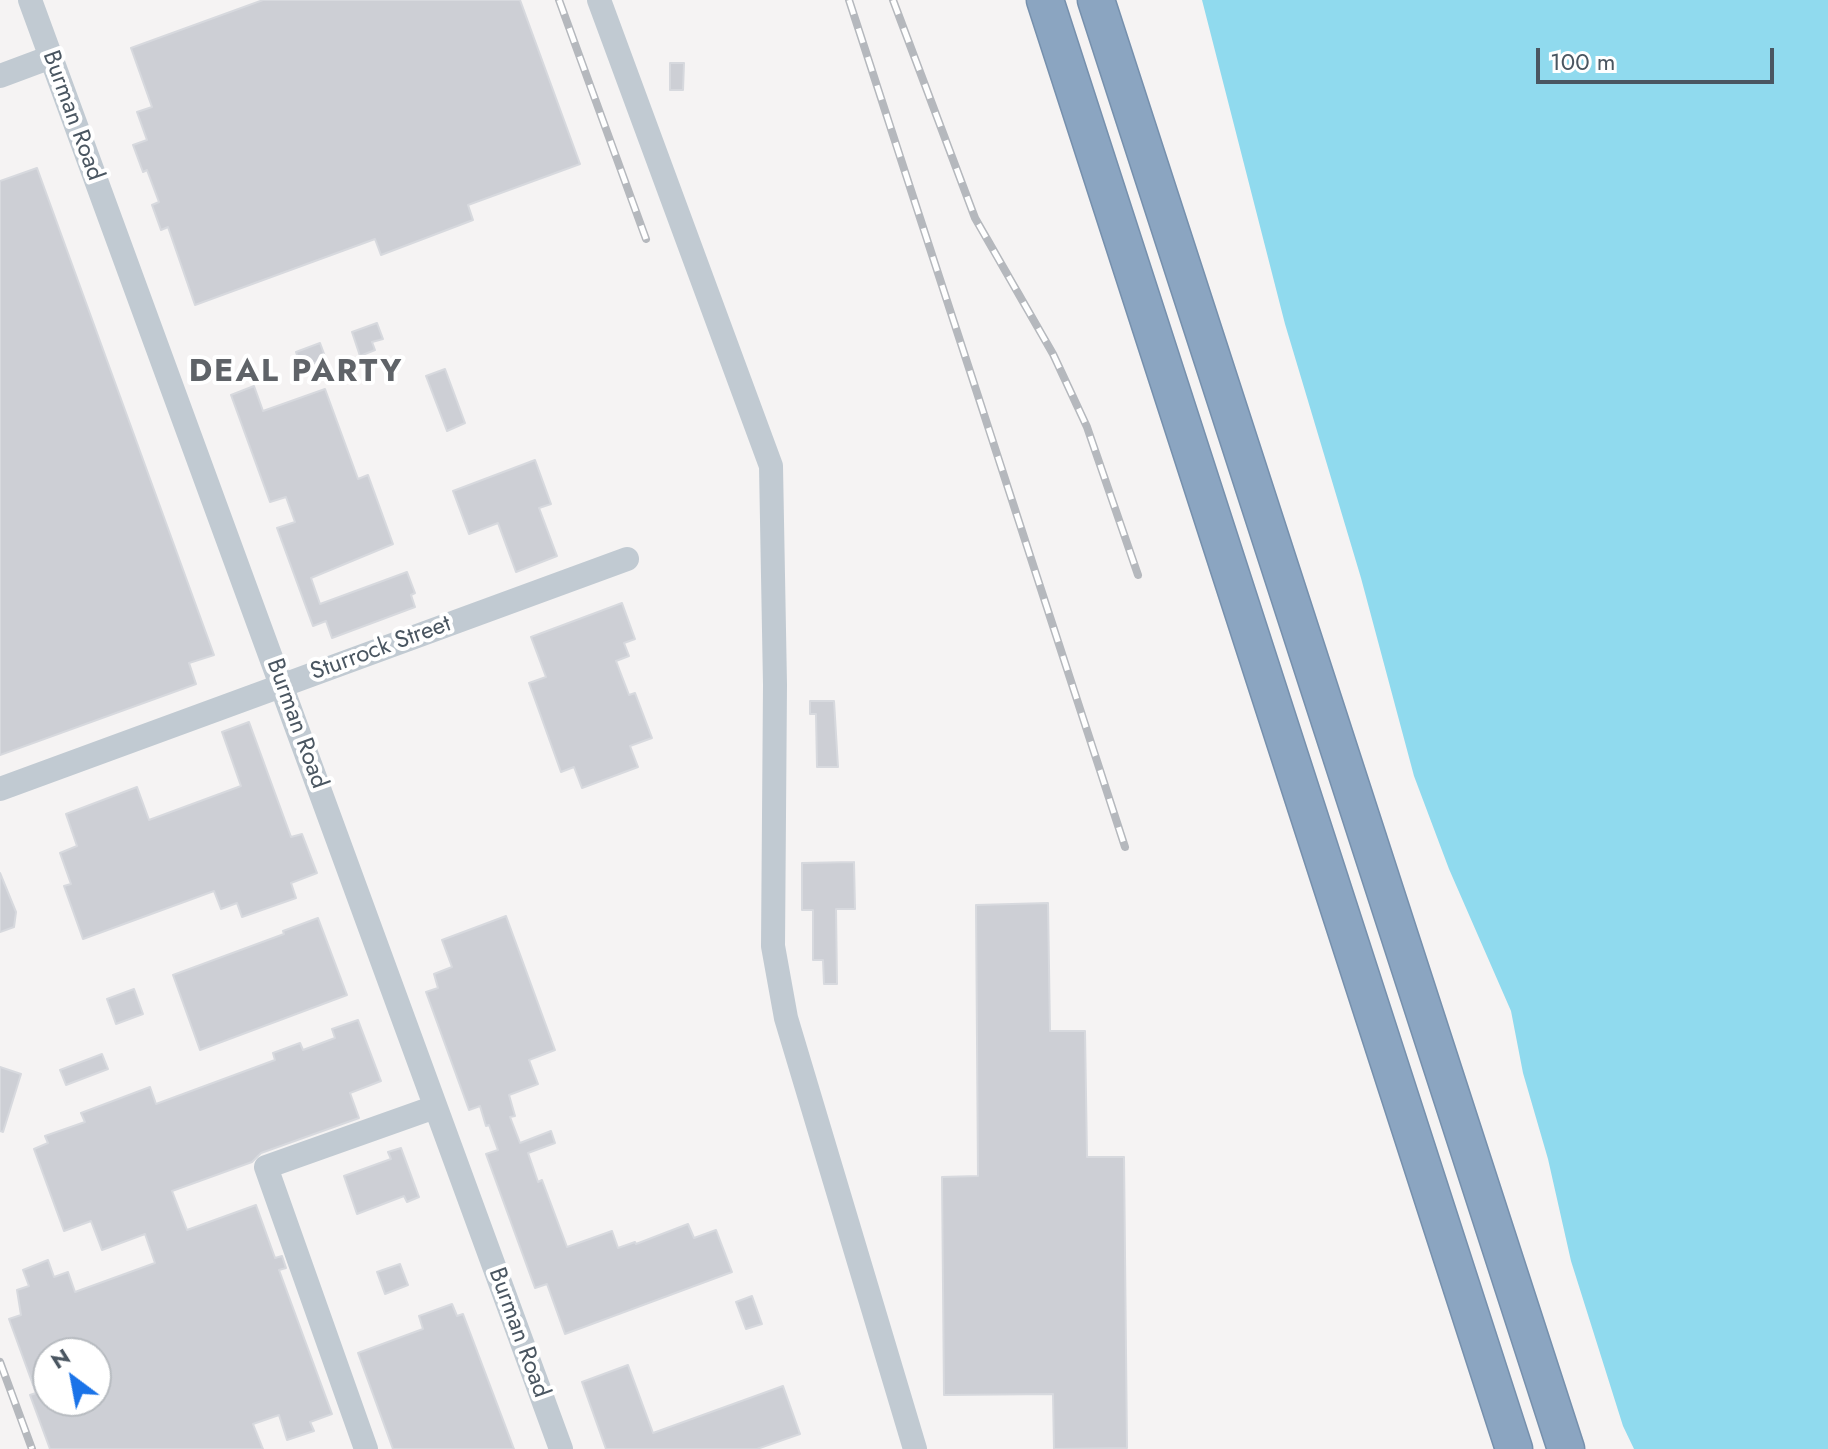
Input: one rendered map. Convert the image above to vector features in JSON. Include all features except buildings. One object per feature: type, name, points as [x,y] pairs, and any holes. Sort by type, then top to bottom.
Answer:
[{"type":"highway","points":[[1045,0],[1514,1449]]},
{"type":"highway","points":[[1096,0],[1566,1449]]},
{"type":"street","name":"Burman Road","points":[[30,0],[561,1449]]},
{"type":"street","points":[[599,0],[771,466],[775,685],[773,946],[786,1018],[915,1449]]},
{"type":"street","points":[[0,76],[51,57]]},
{"type":"street","name":"Sturrock Street","points":[[0,789],[627,559]]},
{"type":"street","points":[[366,1449],[266,1167],[435,1107]]},
{"type":"water","points":[[1202,0],[1828,0],[1828,1449],[1634,1449],[1623,1426],[1571,1261],[1548,1159],[1523,1073],[1511,1011],[1449,869],[1414,776],[1361,578],[1285,324]]},
{"type":"railway","points":[[559,0],[646,239]]},
{"type":"railway","points":[[849,0],[1125,847]]},
{"type":"railway","points":[[893,0],[975,218],[1053,354],[1087,427],[1138,575]]},
{"type":"railway","points":[[0,1362],[32,1449]]},
{"type":"district","name":"DEAL PARTY","points":[[296,373]]}]
